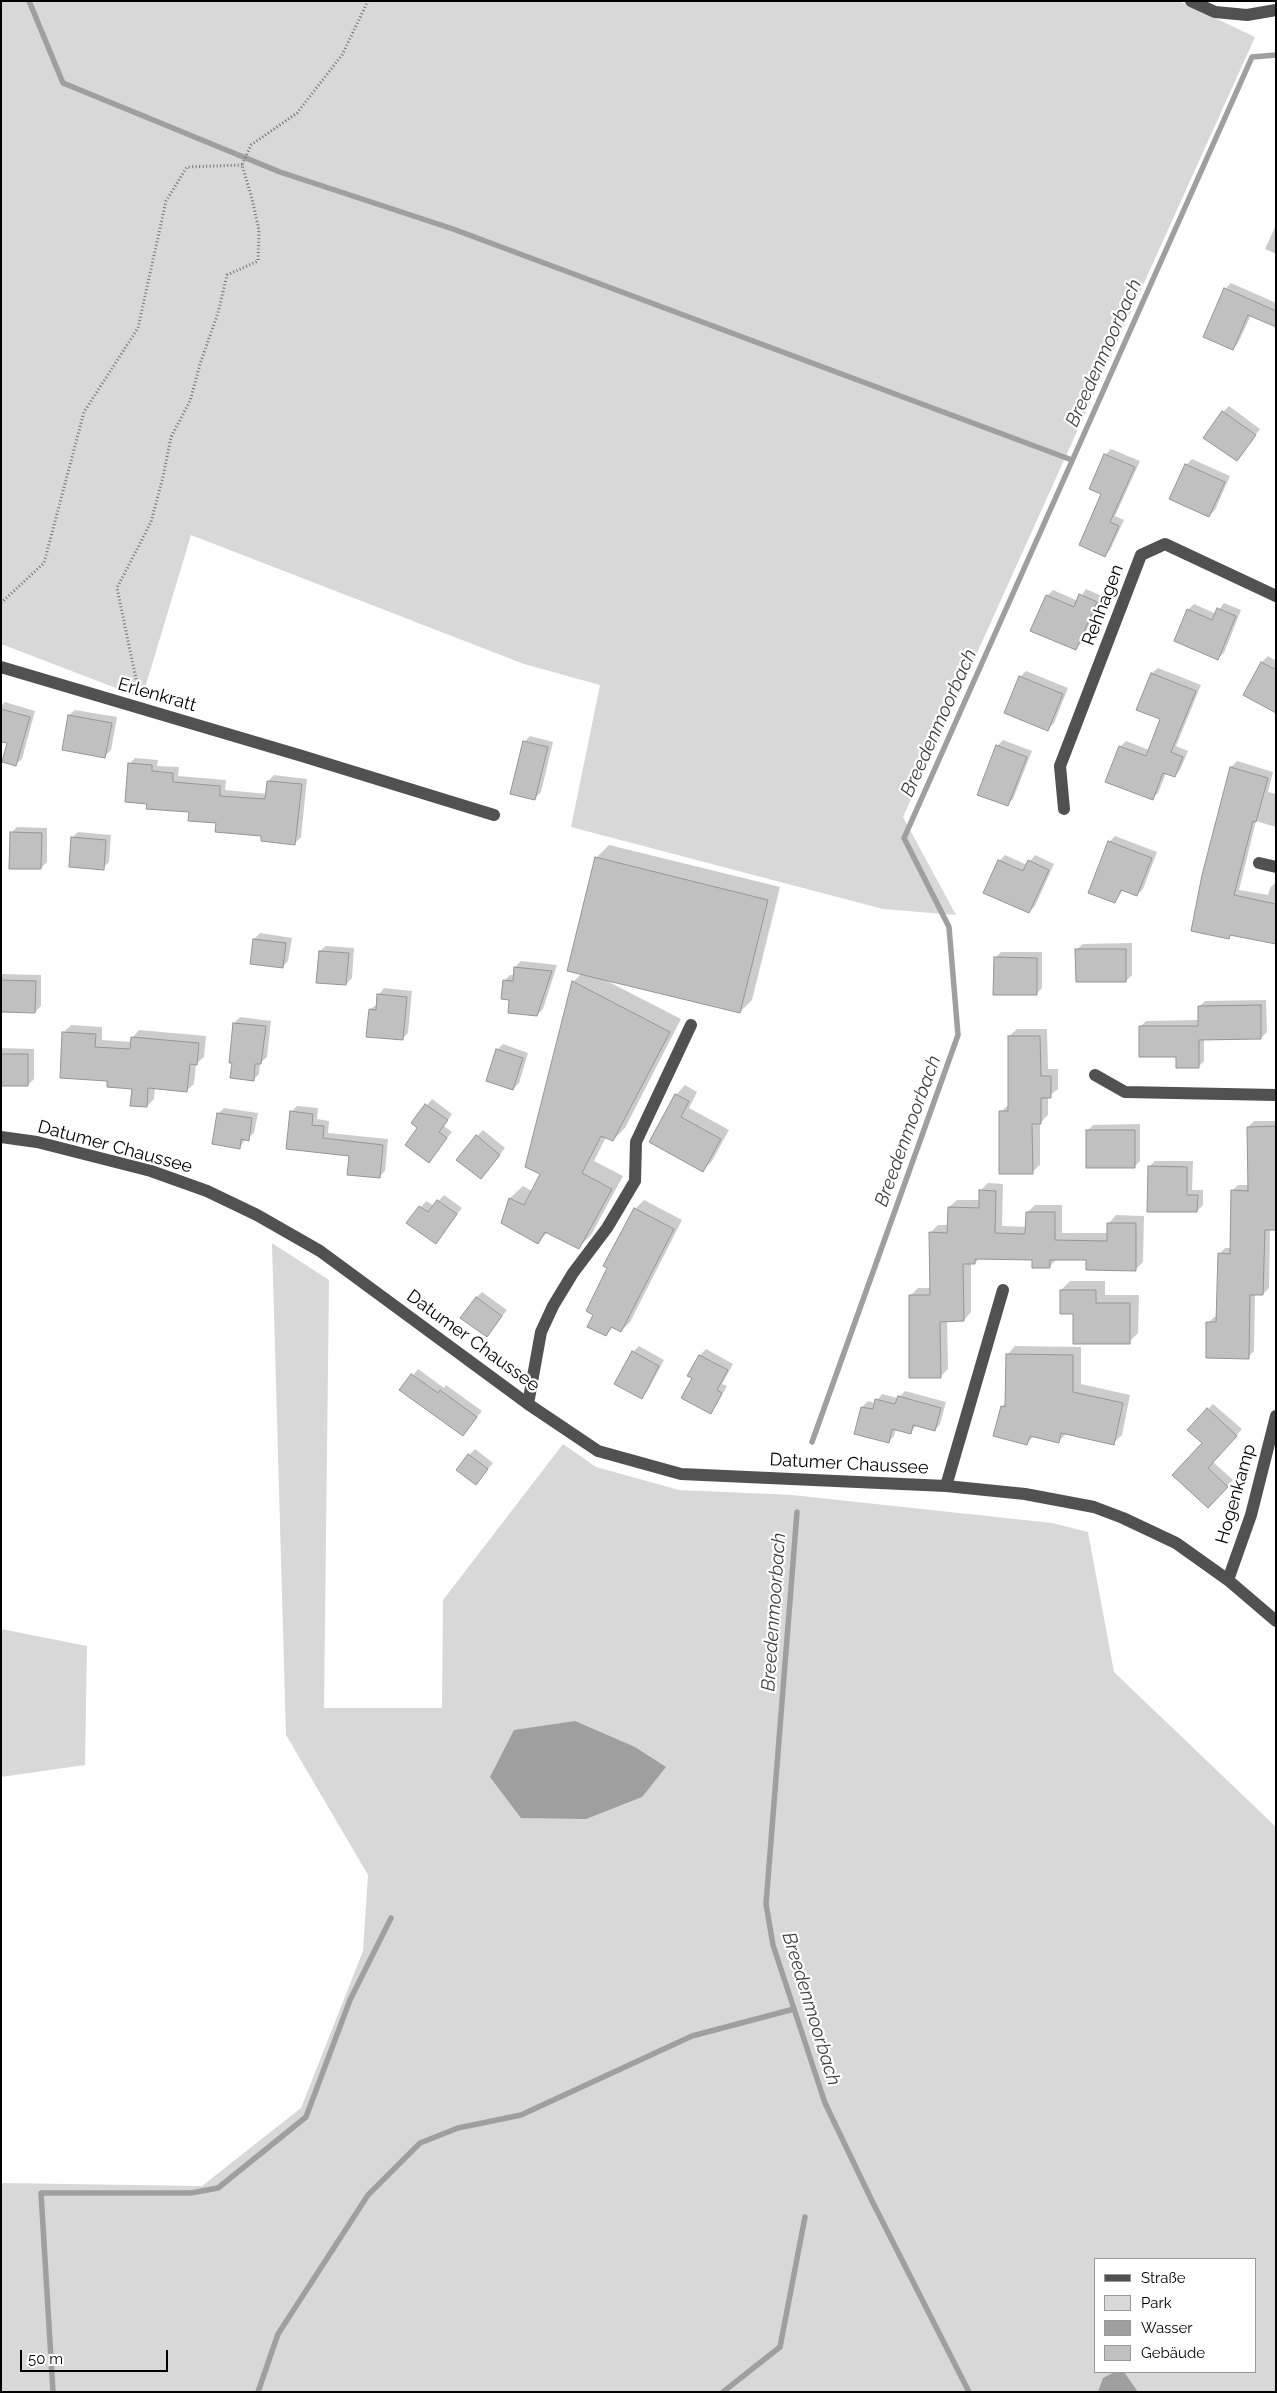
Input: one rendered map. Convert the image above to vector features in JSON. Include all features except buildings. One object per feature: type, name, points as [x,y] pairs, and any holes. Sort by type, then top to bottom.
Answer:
[{"type":"street","points":[[1191,1],[1215,12],[1247,15],[1276,10]]},
{"type":"street","name":"Rehhagen","points":[[1064,809],[1060,766],[1141,554],[1165,544],[1276,596]]},
{"type":"street","name":"Erlenkratt","points":[[1,667],[494,815]]},
{"type":"street","points":[[1259,863],[1276,867]]},
{"type":"street","points":[[528,1404],[541,1332],[563,1290],[607,1228],[634,1181],[636,1142],[691,1024]]},
{"type":"street","points":[[1095,1075],[1125,1092],[1276,1094]]},
{"type":"street","name":"Datumer Chaussee","points":[[1,1137],[37,1142],[151,1171],[207,1191],[257,1215],[320,1251],[528,1404],[598,1451],[682,1474],[946,1486],[1025,1494],[1094,1507],[1124,1518],[1176,1543],[1228,1580],[1276,1621]]},
{"type":"street","name":"Datumer Chaussee","points":[[946,1486],[1003,1290]]},
{"type":"street","name":"Hogenkamp","points":[[1228,1580],[1251,1515],[1276,1416]]},
{"type":"path","points":[[142,708],[118,588],[150,522],[171,437],[190,401],[200,364],[218,313],[227,275],[258,261],[259,230],[242,164],[251,145],[297,113],[342,55],[368,1]]},
{"type":"path","points":[[1,603],[44,563],[84,412],[138,328],[166,201],[187,167],[242,164]]},
{"type":"green space","points":[[1,1],[1179,1],[1255,37],[903,817],[956,915],[883,909],[571,827],[600,685],[524,664],[191,535],[142,698],[1,644]]},
{"type":"green space","points":[[272,1243],[329,1280],[324,1708],[442,1708],[443,1600],[563,1444],[596,1467],[679,1490],[792,1495],[1052,1523],[1088,1532],[1114,1672],[1276,1827],[1276,2392],[1,2392],[1,2183],[202,2186],[301,2108],[363,1951],[368,1875],[286,1735]]},
{"type":"green space","points":[[1,1629],[87,1646],[85,1765],[1,1777]]},
{"type":"water","points":[[575,1721],[635,1747],[666,1767],[642,1797],[586,1819],[521,1818],[490,1777],[514,1730]]},
{"type":"water","points":[[1113,2373],[1125,2373],[1138,2392],[1098,2392],[1103,2378]]},
{"type":"waterway","points":[[29,1],[63,83],[280,172],[453,229],[1072,460]]},
{"type":"waterway","name":"Breedenmoorbach","points":[[812,1442],[958,1035],[949,927],[904,838],[1252,57],[1276,55]]},
{"type":"waterway","name":"Breedenmoorbach","points":[[797,1512],[766,1904],[773,1945],[825,2103],[872,2201],[969,2392]]},
{"type":"waterway","points":[[53,2392],[41,2193],[191,2193],[218,2188],[306,2117],[350,2000],[391,1918]]},
{"type":"waterway","points":[[258,2392],[278,2334],[368,2195],[420,2143],[458,2128],[521,2115],[692,2036],[794,2009]]},
{"type":"waterway","points":[[723,2392],[780,2347],[805,2217]]}]
